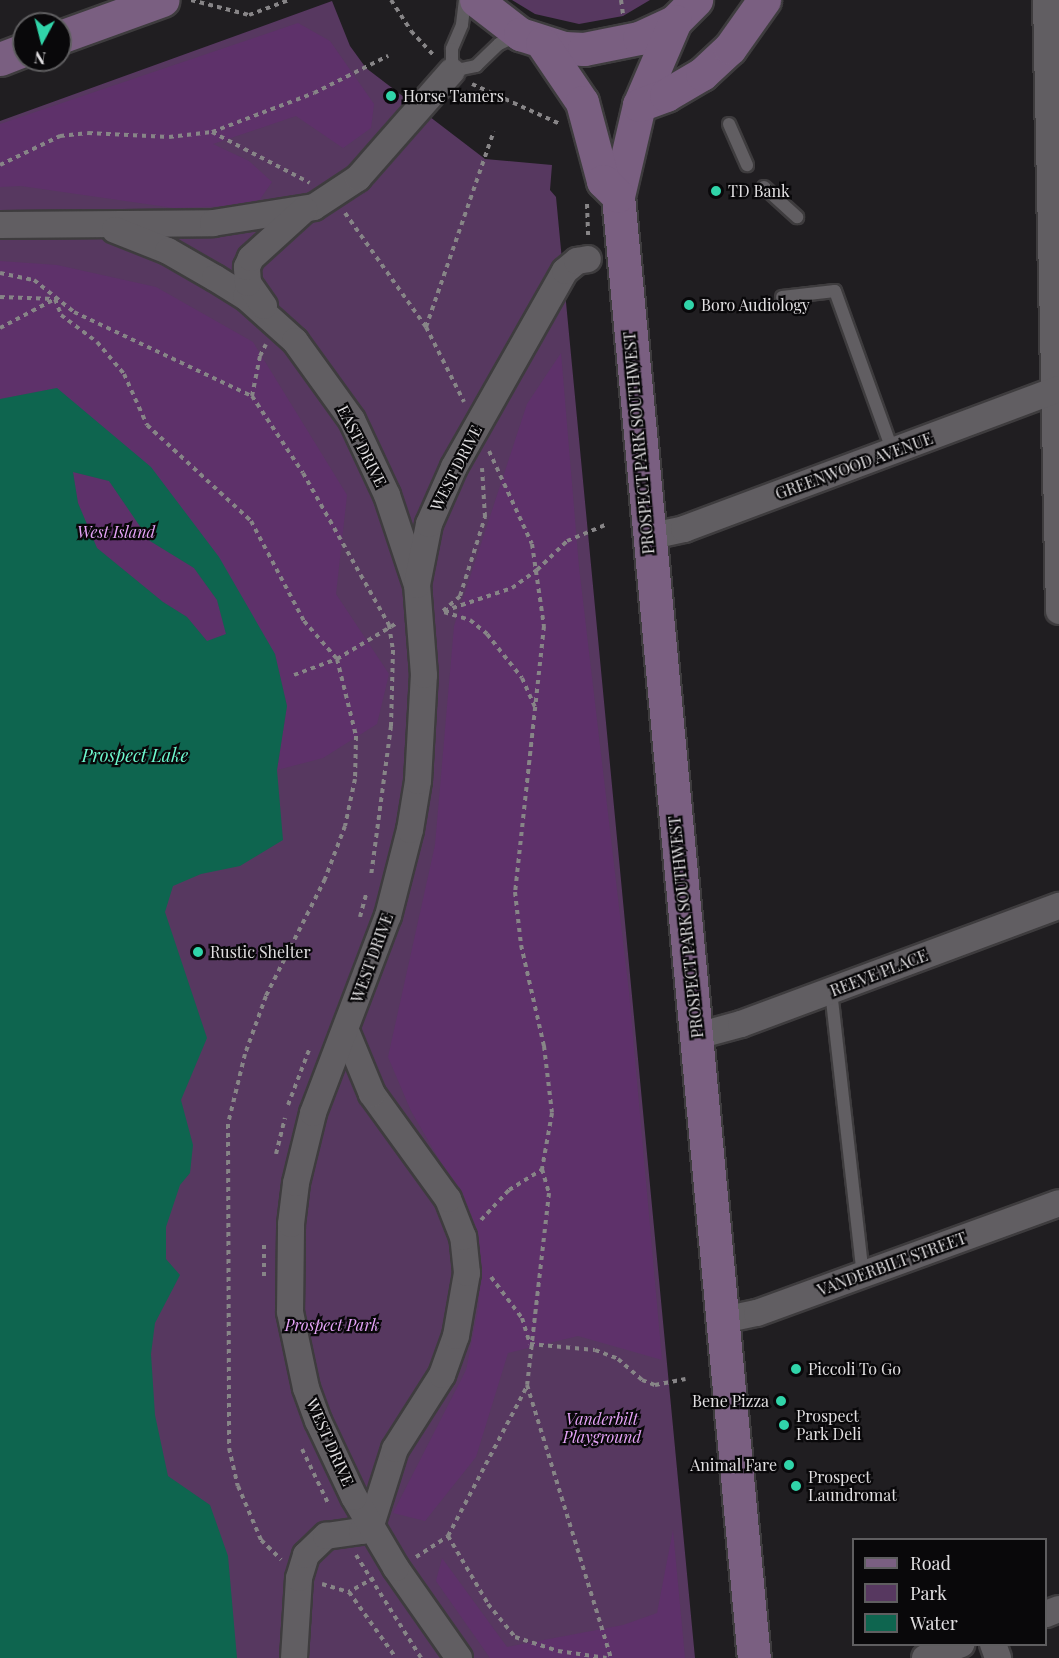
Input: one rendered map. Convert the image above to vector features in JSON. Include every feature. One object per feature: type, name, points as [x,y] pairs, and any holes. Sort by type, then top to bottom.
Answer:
[{"type":"street","points":[[72,33],[162,0]]},
{"type":"street","points":[[476,0],[531,38],[582,102],[603,181],[618,196]]},
{"type":"street","points":[[639,105],[666,95],[702,74],[730,48],[764,0]]},
{"type":"street","points":[[1046,0],[1059,611]]},
{"type":"street","points":[[531,38],[564,48],[606,47],[639,38],[685,10]]},
{"type":"street","points":[[685,10],[684,47],[702,74]]},
{"type":"street","name":"PROSPECT PARK SOUTHWEST","points":[[685,10],[639,105],[604,257],[647,537],[697,1036],[754,1658]]},
{"type":"street","name":"EAST DRIVE","points":[[0,225],[213,224],[304,210],[332,199],[379,156],[452,71]]},
{"type":"street","name":"EAST DRIVE","points":[[304,210],[251,258],[247,267],[248,283],[352,420],[387,495],[417,585]]},
{"type":"street","name":"EAST DRIVE","points":[[105,226],[168,251],[246,297],[278,323]]},
{"type":"street","name":"WEST DRIVE","points":[[459,1658],[396,1568],[371,1525],[318,1421],[306,1388],[290,1312],[296,1183],[313,1113],[388,916],[418,781],[424,675],[417,585],[435,506],[476,426],[523,350],[565,271],[577,261],[604,257]]},
{"type":"street","name":"GREENWOOD AVENUE","points":[[647,537],[684,529],[1056,390]]},
{"type":"street","name":"REEVE PLACE","points":[[697,1036],[741,1024],[1059,906]]},
{"type":"street","points":[[294,1658],[299,1578],[306,1555],[320,1539],[362,1531],[371,1525],[395,1449],[442,1375],[456,1336],[467,1255],[448,1199],[372,1094],[346,1031]]},
{"type":"street","name":"VANDERBILT STREET","points":[[723,1320],[757,1313],[1059,1203]]},
{"type":"street","points":[[925,1658],[956,1646]]},
{"type":"lane","points":[[465,0],[462,26],[452,49],[452,71],[476,66],[499,44],[531,38]]},
{"type":"lane","points":[[729,124],[747,165]]},
{"type":"lane","points":[[764,187],[797,217]]},
{"type":"lane","points":[[782,297],[835,291],[893,452]]},
{"type":"lane","points":[[831,991],[863,1275]]},
{"type":"path","points":[[191,0],[249,15],[289,0]]},
{"type":"path","points":[[391,0],[411,31],[452,71],[501,100],[559,124]]},
{"type":"path","points":[[621,0],[623,16]]},
{"type":"path","points":[[0,165],[60,136],[88,133],[169,137],[212,132],[314,93],[388,56]]},
{"type":"path","points":[[426,327],[494,131]]},
{"type":"path","points":[[212,132],[332,199],[426,327],[525,528],[537,570],[544,626],[536,710],[524,789],[515,892],[521,945],[544,1046],[552,1113],[542,1169],[549,1193],[527,1385],[609,1658],[558,1651],[515,1637],[488,1604],[448,1536]]},
{"type":"path","points":[[0,273],[34,280],[74,312],[252,396],[346,545],[389,625]]},
{"type":"path","points":[[0,297],[56,298]]},
{"type":"path","points":[[0,328],[56,298]]},
{"type":"path","points":[[56,298],[62,315],[97,342],[124,374],[147,425],[251,520],[304,621],[337,659],[356,736],[352,803],[325,879],[266,996],[245,1054],[228,1124],[230,1449],[238,1486],[261,1540],[299,1578]]},
{"type":"path","points":[[252,396],[260,356],[278,323]]},
{"type":"path","points":[[443,612],[460,596],[485,517],[476,426]]},
{"type":"path","points":[[443,612],[491,598],[537,570],[567,541],[605,525]]},
{"type":"path","points":[[443,612],[470,620],[487,634],[522,678],[536,710]]},
{"type":"path","points":[[294,675],[337,659],[389,625],[399,622]]},
{"type":"path","points":[[530,1344],[522,1318],[493,1279],[467,1255],[483,1215],[509,1190],[542,1169]]},
{"type":"path","points":[[530,1344],[595,1350],[618,1359],[642,1380],[655,1385],[685,1379]]},
{"type":"path","points":[[396,1658],[349,1592],[396,1568],[448,1536],[527,1385]]},
{"type":"path","points":[[353,1549],[369,1581],[421,1658]]},
{"type":"green space","points":[[512,0],[650,0],[623,16],[579,24],[535,14]]},
{"type":"green space","name":"Prospect Park","points":[[332,1],[350,46],[366,68],[485,159],[552,165],[550,190],[556,197],[695,1658],[0,1658],[0,121]]},
{"type":"green space","points":[[298,23],[330,41],[374,104],[371,128],[343,148],[296,116],[213,144],[249,161],[272,182],[256,205],[174,208],[21,186],[0,187],[0,124]]},
{"type":"green space","points":[[0,261],[57,265],[156,287],[253,342],[347,495],[336,594],[389,674],[377,724],[323,758],[277,770],[287,706],[275,654],[57,388],[0,399]]},
{"type":"green space","points":[[561,353],[579,567],[629,992],[662,1360],[578,1336],[508,1353],[476,1457],[425,1521],[393,1513],[466,1370],[479,1305],[468,1209],[411,1111],[388,1057],[435,845],[454,626],[527,404]]},
{"type":"green space","name":"West Island","points":[[73,472],[109,481],[150,541],[194,568],[217,600],[226,634],[207,642],[187,617],[163,602],[97,548],[78,503]]},
{"type":"green space","points":[[673,1530],[685,1658],[490,1658],[436,1581],[442,1558],[507,1647],[623,1625],[657,1613]]},
{"type":"water","name":"Prospect Lake","points":[[57,388],[151,467],[219,557],[275,654],[287,706],[277,770],[283,840],[240,866],[201,874],[173,886],[165,912],[207,1038],[181,1100],[193,1145],[190,1173],[180,1185],[166,1227],[166,1259],[180,1275],[155,1323],[151,1354],[155,1415],[168,1476],[210,1505],[228,1556],[237,1658],[0,1658],[0,399]],"holes":[[[73,472],[109,481],[150,541],[194,568],[217,600],[226,634],[207,641],[187,617],[163,602],[97,548],[78,503]]]},
{"type":"place","name":"Horse Tamers","points":[[391,96]]},
{"type":"place","name":"TD Bank","points":[[716,191]]},
{"type":"place","name":"Boro Audiology","points":[[689,305]]},
{"type":"place","name":"Rustic Shelter","points":[[198,952]]},
{"type":"place","name":"Piccoli To Go","points":[[796,1369]]},
{"type":"place","name":"Bene Pizza","points":[[781,1401]]},
{"type":"place","name":"Prospect Park Deli","points":[[784,1425]]},
{"type":"place","name":"Animal Fare","points":[[789,1465]]},
{"type":"place","name":"Prospect Laundromat","points":[[796,1486]]},
{"type":"park label","name":"Vanderbilt Playground","points":[[602,1428]]}]
